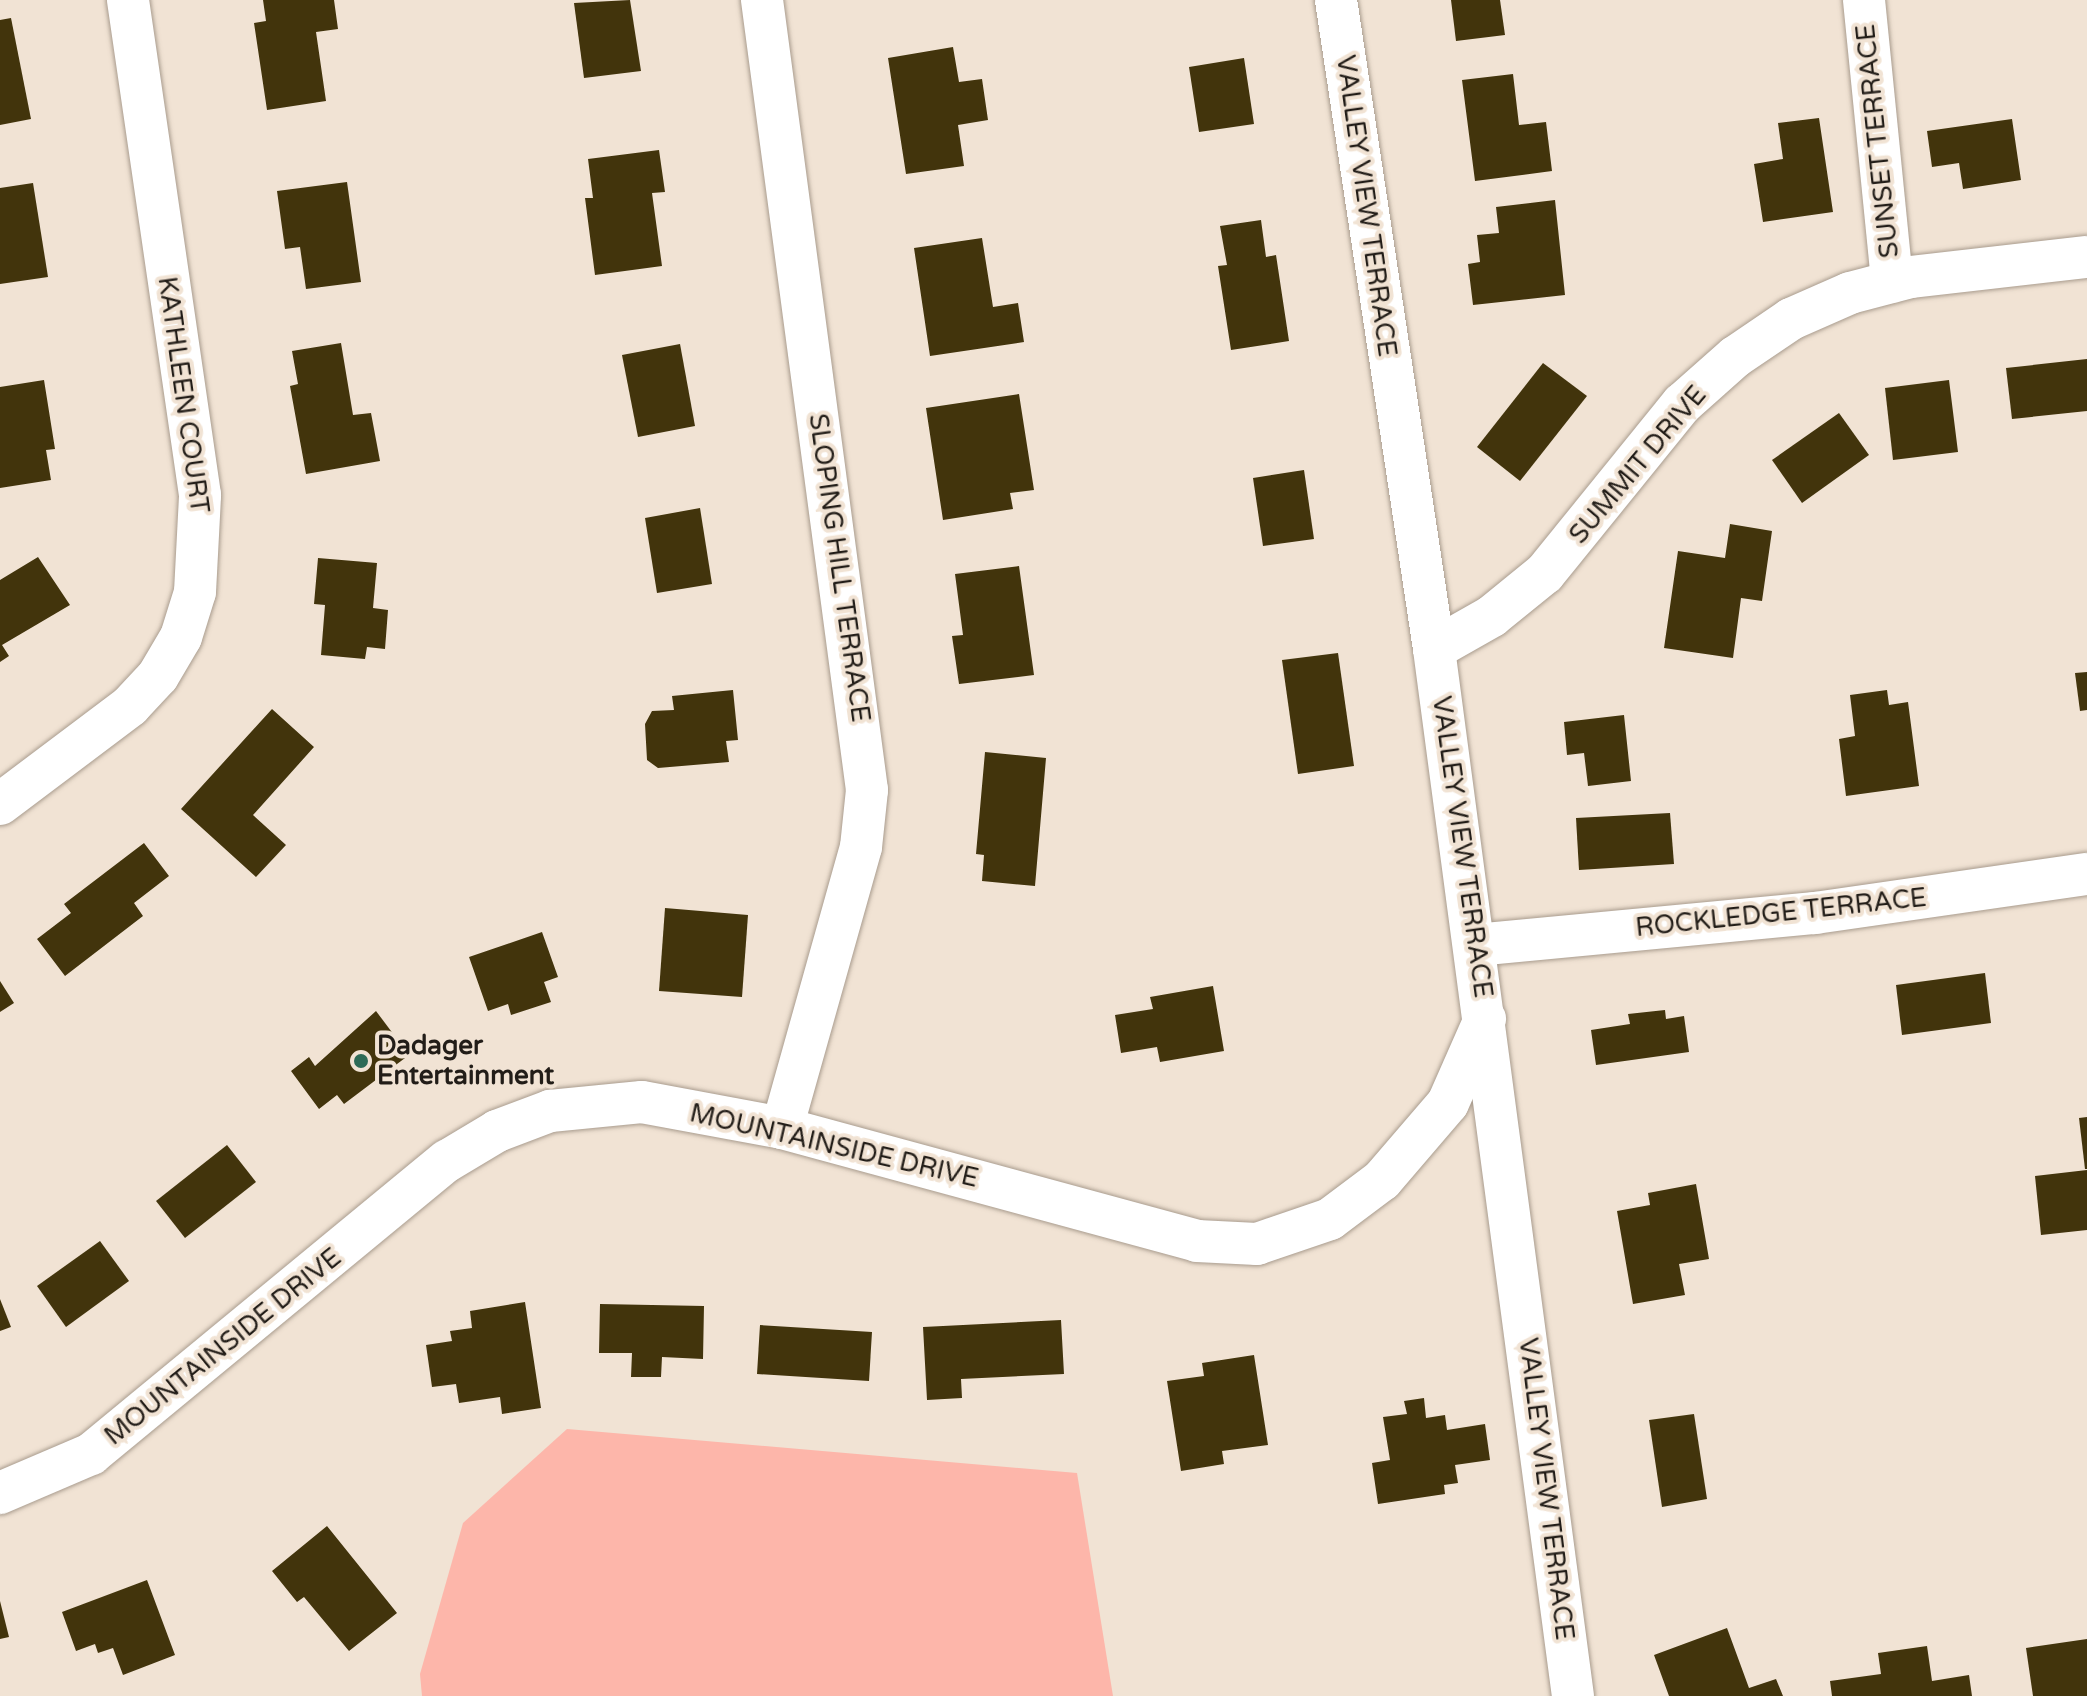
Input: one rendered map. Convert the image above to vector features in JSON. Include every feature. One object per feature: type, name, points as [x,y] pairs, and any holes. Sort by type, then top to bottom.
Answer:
[{"type":"street","name":"KATHLEEN COURT","points":[[0,804],[130,706],[158,676],[181,637],[195,592],[200,495],[128,0]]},
{"type":"street","name":"SLOPING HILL TERRACE","points":[[762,0],[867,790],[861,847],[782,1128]]},
{"type":"street","name":"VALLEY VIEW TERRACE","points":[[1336,0],[1434,649],[1573,1696]]},
{"type":"street","name":"SUNSET TERRACE","points":[[1864,0],[1892,282]]},
{"type":"street","name":"SUMMIT DRIVE","points":[[1434,649],[1492,616],[1545,573],[1682,404],[1735,357],[1791,319],[1892,282],[2087,257]]},
{"type":"street","name":"ROCKLEDGE TERRACE","points":[[1475,945],[1815,913],[2087,874]]},
{"type":"street","name":"MOUNTAINSIDE DRIVE","points":[[0,1493],[91,1454],[143,1417],[447,1161],[497,1131],[550,1111],[605,1102],[642,1102],[782,1128],[1197,1241],[1257,1244],[1330,1219],[1382,1180],[1448,1103],[1485,1019]]},
{"type":"shaded area","points":[[567,1429],[1077,1473],[1113,1696],[422,1696],[420,1674],[463,1523]]},
{"type":"building","points":[[263,0],[334,0],[338,29],[316,32],[326,101],[267,110],[254,23],[266,21]]},
{"type":"building","points":[[630,0],[641,71],[584,78],[574,3]]},
{"type":"building","points":[[1451,0],[1500,0],[1505,35],[1456,41]]},
{"type":"building","points":[[11,18],[31,119],[0,125],[0,20]]},
{"type":"building","points":[[953,47],[959,82],[982,79],[988,120],[958,125],[964,166],[906,174],[888,58]]},
{"type":"building","points":[[1244,58],[1254,124],[1199,132],[1189,67]]},
{"type":"building","points":[[1513,74],[1519,125],[1546,122],[1552,171],[1475,181],[1462,80]]},
{"type":"building","points":[[1819,118],[1833,212],[1763,222],[1754,164],[1783,159],[1778,123]]},
{"type":"building","points":[[2012,119],[2021,180],[1963,189],[1959,163],[1932,167],[1927,131]]},
{"type":"building","points":[[659,150],[665,192],[652,193],[662,266],[595,275],[585,198],[593,198],[588,159]]},
{"type":"building","points":[[347,182],[361,282],[306,289],[300,247],[285,249],[277,191]]},
{"type":"building","points":[[33,183],[48,277],[0,284],[0,188]]},
{"type":"building","points":[[1555,200],[1565,295],[1473,305],[1468,264],[1480,262],[1477,235],[1499,233],[1496,207]]},
{"type":"building","points":[[1261,220],[1266,257],[1276,255],[1289,341],[1231,350],[1218,266],[1227,265],[1220,226]]},
{"type":"building","points":[[982,238],[993,307],[1018,303],[1024,342],[930,356],[914,248]]},
{"type":"building","points":[[341,343],[353,415],[371,413],[380,461],[306,474],[290,386],[298,384],[292,351]]},
{"type":"building","points":[[680,344],[695,426],[638,437],[622,355]]},
{"type":"building","points":[[2087,359],[2087,411],[2012,419],[2006,368]]},
{"type":"building","points":[[1543,363],[1587,396],[1520,481],[1477,447]]},
{"type":"building","points":[[44,380],[55,449],[46,450],[51,480],[0,488],[0,387]]},
{"type":"building","points":[[1949,380],[1958,452],[1893,460],[1885,388]]},
{"type":"building","points":[[1019,394],[1034,490],[1010,493],[1013,509],[943,520],[926,408]]},
{"type":"building","points":[[1839,413],[1869,455],[1802,503],[1772,460]]},
{"type":"building","points":[[1304,470],[1314,539],[1263,546],[1253,478]]},
{"type":"building","points":[[700,508],[712,584],[657,593],[645,518]]},
{"type":"building","points":[[1730,524],[1772,531],[1762,601],[1741,598],[1733,658],[1664,648],[1678,551],[1725,558]]},
{"type":"building","points":[[38,557],[70,605],[2,645],[9,656],[0,662],[0,580]]},
{"type":"building","points":[[318,558],[377,563],[373,608],[388,610],[385,649],[367,647],[365,659],[321,655],[325,605],[314,604]]},
{"type":"building","points":[[1019,566],[1034,675],[959,684],[952,636],[963,635],[955,574]]},
{"type":"building","points":[[1338,653],[1354,766],[1298,774],[1282,660]]},
{"type":"building","points":[[2087,672],[2087,710],[2080,711],[2075,673]]},
{"type":"building","points":[[733,690],[738,740],[726,741],[729,762],[658,768],[647,760],[645,724],[652,711],[674,710],[672,696]]},
{"type":"building","points":[[1887,690],[1889,705],[1908,702],[1919,786],[1846,796],[1839,739],[1855,736],[1850,695]]},
{"type":"building","points":[[272,709],[314,747],[253,815],[286,845],[256,877],[181,809]]},
{"type":"building","points":[[1624,715],[1631,781],[1588,786],[1584,753],[1567,755],[1564,722]]},
{"type":"building","points":[[985,752],[1046,758],[1035,886],[982,881],[984,855],[976,854]]},
{"type":"building","points":[[1670,813],[1674,864],[1579,870],[1576,818]]},
{"type":"building","points":[[144,843],[169,876],[134,903],[143,916],[65,976],[37,939],[71,913],[64,904]]},
{"type":"building","points":[[665,908],[748,915],[742,997],[659,991]]},
{"type":"building","points":[[542,932],[558,977],[544,982],[551,1002],[511,1015],[508,1004],[488,1011],[469,957]]},
{"type":"building","points":[[1985,973],[1991,1023],[1902,1035],[1896,985]]},
{"type":"building","points":[[0,981],[14,1003],[0,1012]]},
{"type":"building","points":[[1213,986],[1224,1051],[1160,1062],[1157,1047],[1121,1053],[1115,1015],[1153,1009],[1150,997]]},
{"type":"building","points":[[1665,1010],[1666,1019],[1684,1016],[1689,1052],[1596,1065],[1591,1030],[1630,1024],[1628,1014]]},
{"type":"building","name":"Dadager Entertainment","points":[[376,1011],[409,1055],[344,1104],[337,1095],[319,1109],[291,1071],[309,1057],[315,1066]]},
{"type":"building","points":[[2087,1117],[2087,1169],[2085,1169],[2079,1118]]},
{"type":"building","points":[[227,1145],[256,1182],[185,1238],[156,1201]]},
{"type":"building","points":[[2087,1170],[2087,1230],[2041,1235],[2035,1176]]},
{"type":"building","points":[[1696,1184],[1709,1259],[1679,1264],[1685,1295],[1633,1304],[1617,1211],[1650,1205],[1648,1193]]},
{"type":"building","points":[[100,1241],[129,1281],[66,1327],[37,1286]]},
{"type":"building","points":[[0,1299],[11,1327],[0,1331]]},
{"type":"building","points":[[525,1302],[541,1408],[502,1414],[500,1397],[459,1403],[456,1384],[432,1387],[426,1345],[452,1341],[450,1331],[472,1328],[470,1311]]},
{"type":"building","points":[[600,1304],[704,1306],[703,1359],[662,1357],[661,1377],[631,1377],[632,1353],[599,1353]]},
{"type":"building","points":[[1061,1320],[1064,1374],[961,1379],[962,1398],[927,1400],[923,1327]]},
{"type":"building","points":[[760,1325],[872,1332],[869,1381],[757,1374]]},
{"type":"building","points":[[1254,1355],[1268,1445],[1222,1451],[1224,1464],[1181,1471],[1167,1381],[1204,1376],[1202,1363]]},
{"type":"building","points":[[1424,1398],[1426,1418],[1445,1415],[1447,1430],[1485,1424],[1490,1460],[1455,1465],[1458,1483],[1444,1485],[1445,1494],[1378,1504],[1372,1463],[1390,1460],[1383,1417],[1407,1414],[1404,1401]]},
{"type":"building","points":[[1694,1414],[1707,1499],[1662,1507],[1649,1420]]},
{"type":"building","points":[[327,1526],[397,1613],[349,1651],[304,1597],[297,1602],[272,1571]]},
{"type":"building","points":[[147,1580],[175,1655],[123,1675],[113,1648],[98,1653],[95,1644],[76,1651],[62,1612]]},
{"type":"building","points":[[0,1601],[9,1637],[0,1639]]},
{"type":"building","points":[[1727,1628],[1749,1688],[1776,1679],[1783,1696],[1669,1696],[1654,1655]]},
{"type":"building","points":[[2087,1639],[2087,1696],[2033,1696],[2026,1648]]},
{"type":"building","points":[[1927,1646],[1932,1681],[1969,1675],[1972,1696],[1832,1696],[1830,1681],[1881,1674],[1878,1653]]},
{"type":"place","name":"Dadager Entertainment","points":[[361,1061]]}]
